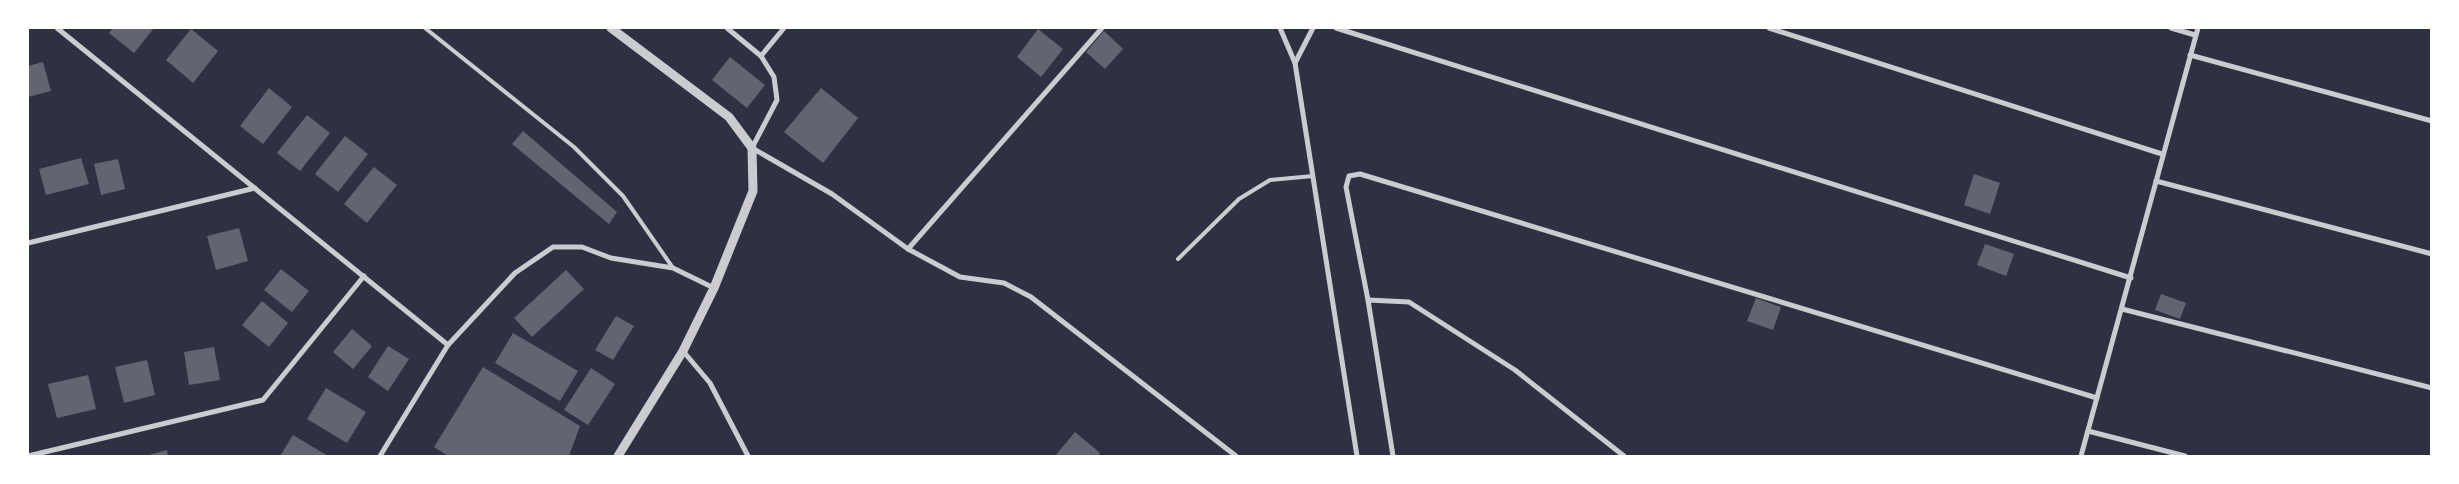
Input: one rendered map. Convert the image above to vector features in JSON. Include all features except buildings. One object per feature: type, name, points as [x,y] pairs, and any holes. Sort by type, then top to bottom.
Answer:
[{"type":"street","points":[[56,28],[448,345]]},
{"type":"street","points":[[611,28],[729,116],[752,148],[832,194],[908,249],[960,277],[1004,283],[1031,297],[1236,456]]},
{"type":"street","points":[[618,456],[683,351],[714,288],[753,191],[752,148],[777,100],[774,77],[761,56],[726,28]]},
{"type":"street","points":[[761,56],[784,28]]},
{"type":"street","points":[[908,249],[1102,28]]},
{"type":"street","points":[[1280,28],[1295,63],[1357,456]]},
{"type":"street","points":[[1295,63],[1313,28]]},
{"type":"street","points":[[1336,28],[2131,278]]},
{"type":"street","points":[[1769,28],[2162,154]]},
{"type":"street","points":[[2171,28],[2196,35]]},
{"type":"street","points":[[2081,456],[2131,278],[2162,154],[2198,28]]},
{"type":"street","points":[[2190,55],[2432,121]]},
{"type":"street","points":[[1392,456],[1368,300],[1346,187],[1349,176],[1360,174],[2097,398]]},
{"type":"street","points":[[2156,181],[2432,254]]},
{"type":"street","points":[[28,243],[255,188]]},
{"type":"street","points":[[380,456],[448,345],[515,273],[553,247],[582,247],[611,258],[673,268],[714,288]]},
{"type":"street","points":[[28,456],[263,400],[364,276]]},
{"type":"street","points":[[1368,300],[1409,302],[1516,370],[1624,456]]},
{"type":"street","points":[[2122,308],[2432,388]]},
{"type":"street","points":[[683,351],[710,383],[748,456]]},
{"type":"street","points":[[2088,431],[2185,456]]},
{"type":"lane","points":[[425,28],[574,147],[623,196],[673,268]]},
{"type":"lane","points":[[1178,259],[1239,199],[1270,180],[1313,176]]}]
